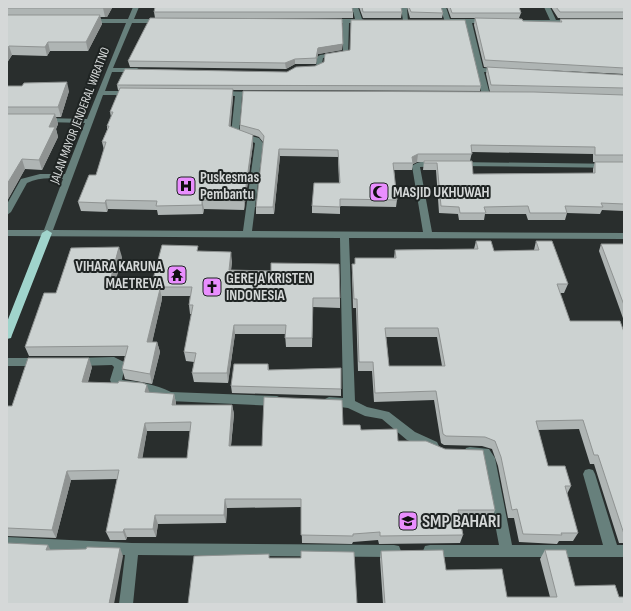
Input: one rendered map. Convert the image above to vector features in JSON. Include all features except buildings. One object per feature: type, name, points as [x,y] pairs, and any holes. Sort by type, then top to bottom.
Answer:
[{"type":"main road","points":[[7,335],[47,233]]},
{"type":"street","name":"JALAN MAYOR JENDERAL WIRATNO","points":[[47,233],[109,70],[136,7]]},
{"type":"street","points":[[355,7],[359,21]]},
{"type":"street","points":[[398,21],[410,21],[404,7]]},
{"type":"street","points":[[443,7],[443,21],[491,22]]},
{"type":"street","points":[[547,7],[554,22]]},
{"type":"street","points":[[84,21],[170,21]]},
{"type":"street","points":[[322,21],[367,21]]},
{"type":"street","points":[[299,68],[319,68],[320,58],[322,56],[346,54],[346,21]]},
{"type":"street","points":[[468,21],[486,95]]},
{"type":"street","points":[[507,22],[577,22]]},
{"type":"street","points":[[109,70],[141,70]]},
{"type":"street","points":[[480,70],[510,71]]},
{"type":"street","points":[[101,93],[139,93]]},
{"type":"street","points":[[209,93],[263,94]]},
{"type":"street","points":[[239,94],[235,134],[259,142],[247,235]]},
{"type":"street","points":[[37,120],[90,121]]},
{"type":"street","points":[[428,234],[416,166],[420,164],[624,166]]},
{"type":"street","points":[[7,212],[24,181],[33,177],[68,177]]},
{"type":"street","points":[[7,233],[624,236]]},
{"type":"street","points":[[344,235],[349,403]]},
{"type":"street","points":[[68,362],[114,361],[120,365],[116,380],[117,384],[146,387],[158,390],[170,396],[287,401]]},
{"type":"street","points":[[7,362],[52,362]]},
{"type":"street","points":[[321,402],[349,403],[365,411],[385,415],[411,436],[443,451]]},
{"type":"street","points":[[460,451],[485,452],[489,458],[506,551]]},
{"type":"street","points":[[419,551],[618,551],[589,474]]},
{"type":"street","points":[[7,543],[132,549],[404,551]]},
{"type":"street","points":[[126,604],[132,549]]},
{"type":"place","name":"Puskesmas Pembantu","points":[[186,186]]},
{"type":"place","name":"MASJID UKHUWAH","points":[[379,192]]},
{"type":"place","name":"VIHARA KARUNA MAETREVA","points":[[177,275]]},
{"type":"place","name":"GEREJA KRISTEN INDONESIA","points":[[212,287]]},
{"type":"place","name":"SMP BAHARI","points":[[408,521]]}]
